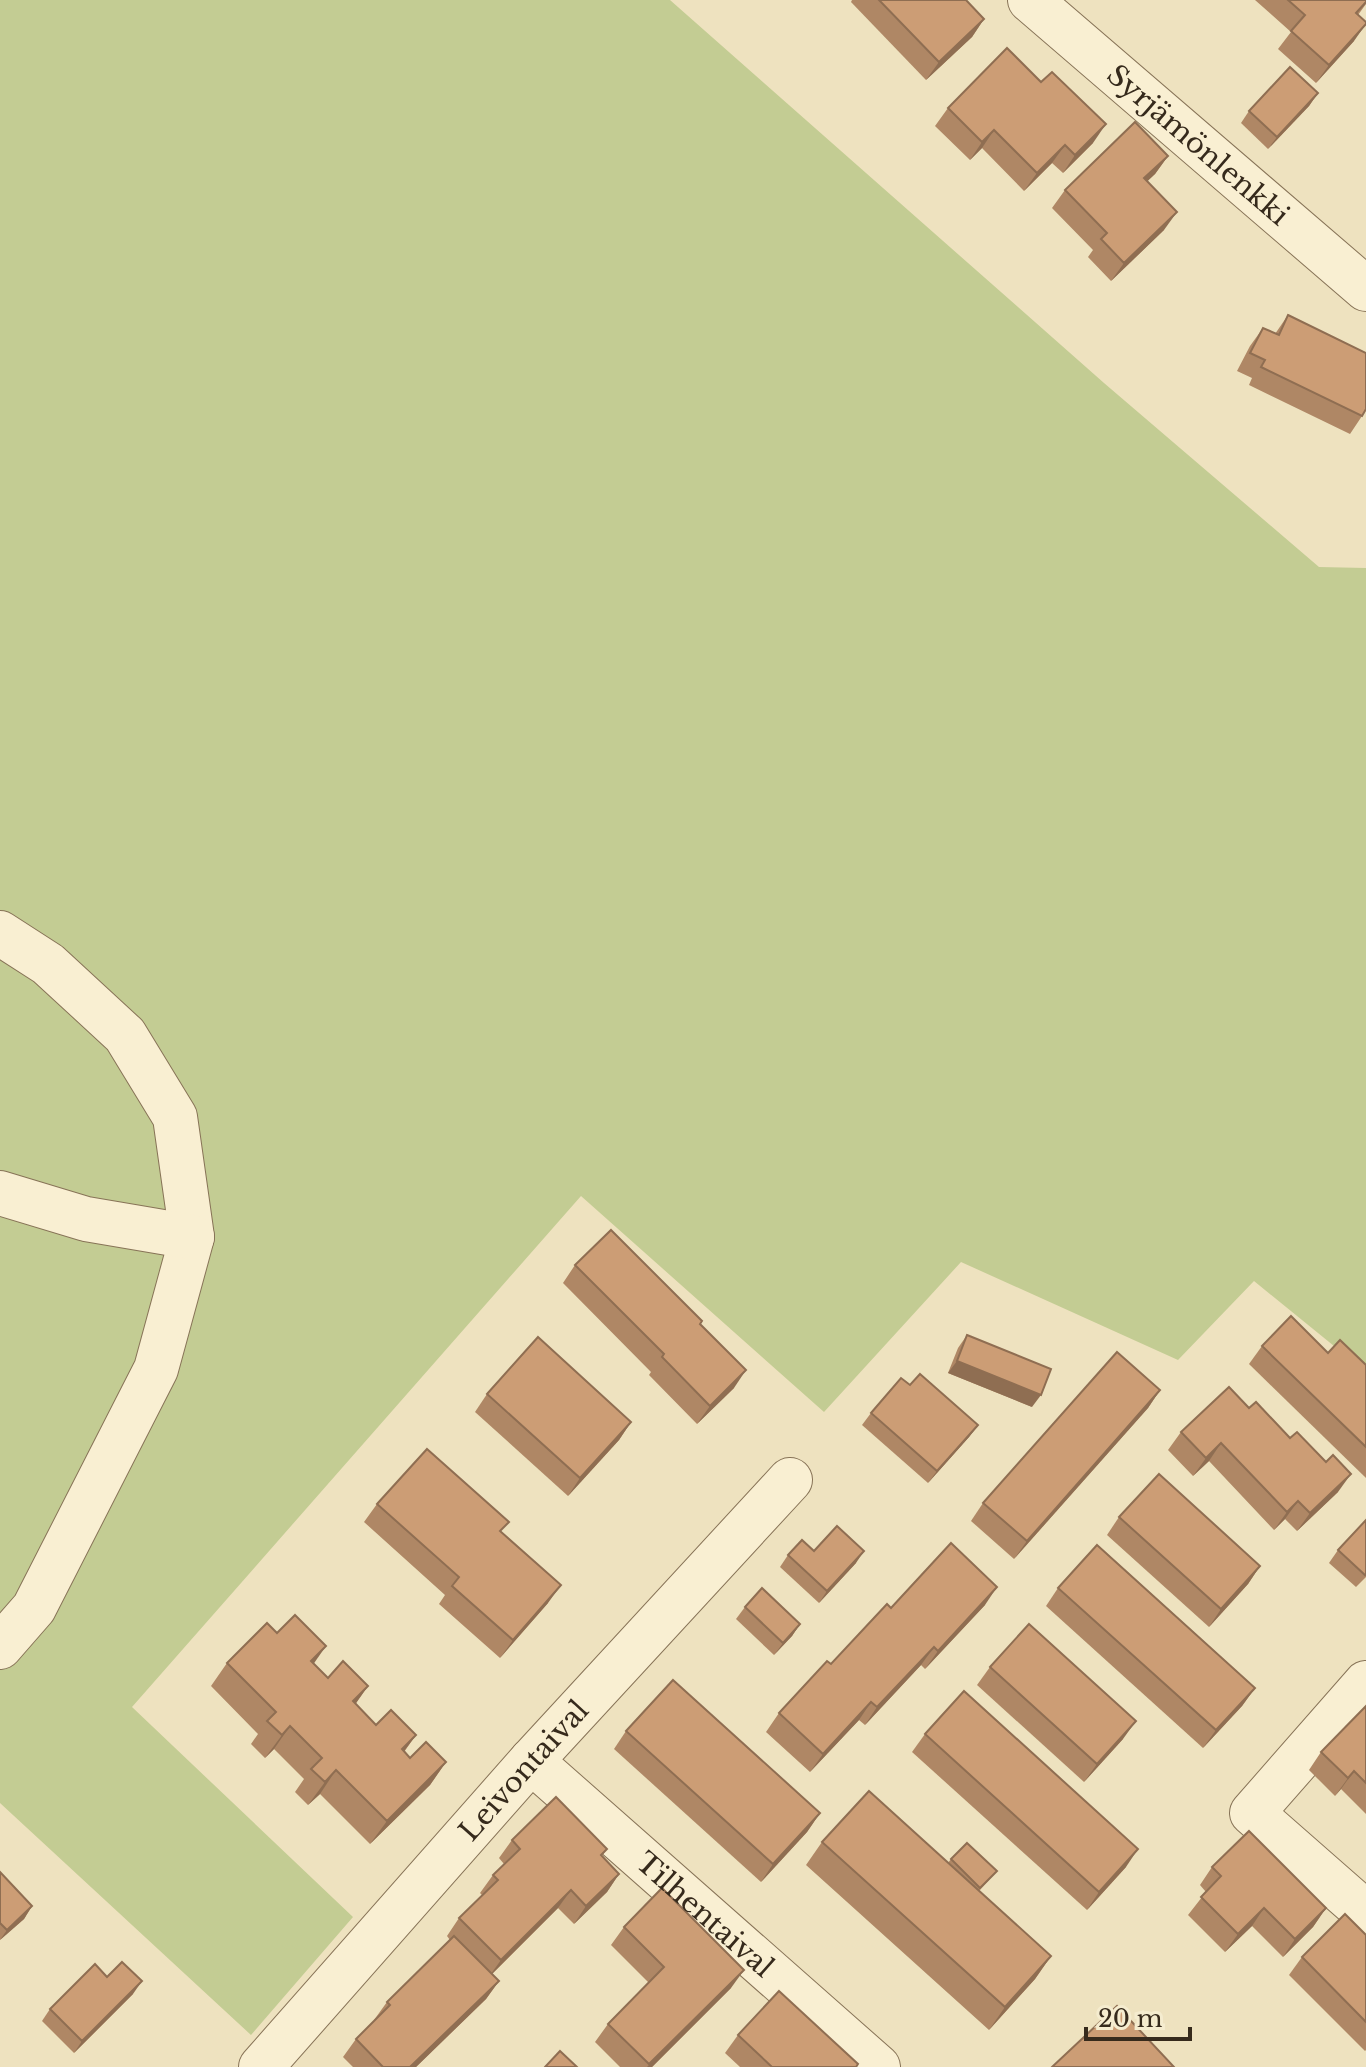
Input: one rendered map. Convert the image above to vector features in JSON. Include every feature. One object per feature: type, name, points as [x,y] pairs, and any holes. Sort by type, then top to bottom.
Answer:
[{"type":"street","name":"Syrjämönlenkki","points":[[1030,0],[1366,289]]},
{"type":"street","points":[[0,933],[48,964],[125,1035],[175,1117],[192,1237],[156,1369],[34,1608],[0,1647]]},
{"type":"street","points":[[0,1193],[86,1219],[192,1237]]},
{"type":"street","name":"Leivontaival","points":[[261,2067],[531,1761],[790,1480]]},
{"type":"street","points":[[1366,1683],[1252,1813],[1366,1913]]},
{"type":"street","name":"Tilhentaival","points":[[531,1761],[878,2067]]},
{"type":"green space","points":[[0,0],[670,0],[1104,383],[1319,567],[1366,568],[1366,1372],[1254,1281],[1178,1360],[961,1262],[824,1412],[581,1196],[132,1707],[353,1917],[251,2035],[0,1803]]},
{"type":"building","points":[[879,0],[966,0],[984,19],[939,62]]},
{"type":"building","points":[[1288,0],[1366,0],[1356,13],[1366,24],[1329,65],[1291,31],[1305,15]]},
{"type":"building","points":[[1007,48],[1041,82],[1052,72],[1106,124],[1075,155],[1065,145],[1037,173],[994,130],[982,142],[948,108]]},
{"type":"building","points":[[1290,67],[1318,93],[1277,137],[1249,111]]},
{"type":"building","points":[[1135,122],[1168,156],[1144,178],[1177,212],[1124,263],[1101,239],[1107,233],[1065,190]]},
{"type":"building","points":[[1288,315],[1366,353],[1366,409],[1362,416],[1261,367],[1265,360],[1250,353],[1263,328],[1279,335]]},
{"type":"building","points":[[611,1230],[746,1370],[710,1406],[662,1357],[664,1354],[575,1265]]},
{"type":"building","points":[[1291,1316],[1328,1353],[1340,1340],[1366,1365],[1366,1447],[1262,1346]]},
{"type":"building","points":[[967,1335],[1051,1369],[1041,1395],[957,1361]]},
{"type":"building","points":[[538,1337],[631,1422],[580,1478],[487,1394]]},
{"type":"building","points":[[1117,1352],[1160,1390],[1027,1541],[983,1503]]},
{"type":"building","points":[[920,1374],[978,1425],[937,1471],[871,1413],[901,1378],[910,1385]]},
{"type":"building","points":[[1229,1387],[1249,1408],[1256,1402],[1290,1438],[1297,1432],[1326,1462],[1333,1455],[1351,1474],[1310,1513],[1298,1501],[1287,1512],[1221,1443],[1206,1458],[1181,1432]]},
{"type":"building","points":[[427,1449],[509,1522],[500,1531],[561,1585],[513,1640],[452,1586],[459,1577],[377,1504]]},
{"type":"building","points":[[1159,1474],[1260,1566],[1221,1609],[1119,1517]]},
{"type":"building","points":[[1366,1520],[1366,1574],[1365,1575],[1338,1550]]},
{"type":"building","points":[[837,1526],[864,1551],[827,1591],[788,1555],[802,1540],[814,1551]]},
{"type":"building","points":[[951,1543],[997,1587],[938,1651],[934,1647],[877,1707],[871,1702],[823,1754],[779,1713],[827,1661],[831,1664],[887,1604],[891,1608]]},
{"type":"building","points":[[1097,1545],[1255,1688],[1216,1730],[1058,1588]]},
{"type":"building","points":[[762,1588],[800,1624],[783,1643],[745,1607]]},
{"type":"building","points":[[295,1615],[326,1646],[311,1661],[328,1678],[343,1661],[368,1686],[353,1701],[376,1725],[391,1710],[416,1735],[402,1749],[410,1758],[426,1742],[446,1762],[387,1821],[336,1770],[325,1782],[311,1769],[322,1758],[290,1726],[282,1735],[267,1721],[276,1712],[227,1663],[267,1623],[277,1633]]},
{"type":"building","points":[[1029,1624],[1136,1721],[1097,1764],[990,1667]]},
{"type":"building","points":[[673,1680],[820,1813],[773,1864],[626,1731]]},
{"type":"building","points":[[964,1691],[1138,1849],[1099,1892],[925,1734]]},
{"type":"building","points":[[1366,1706],[1366,1783],[1354,1771],[1348,1778],[1321,1752]]},
{"type":"building","points":[[869,1791],[1051,1956],[1005,2007],[822,1842]]},
{"type":"building","points":[[556,1797],[607,1849],[601,1855],[619,1874],[586,1906],[571,1890],[501,1960],[459,1918],[498,1880],[493,1875],[520,1849],[512,1840]]},
{"type":"building","points":[[1249,1831],[1326,1908],[1295,1939],[1264,1908],[1238,1934],[1201,1897],[1221,1876],[1212,1867]]},
{"type":"building","points":[[967,1843],[997,1871],[980,1888],[951,1859]]},
{"type":"building","points":[[0,1872],[32,1906],[7,1930],[0,1923]]},
{"type":"building","points":[[662,1888],[744,1970],[649,2064],[608,2024],[664,1967],[624,1927]]},
{"type":"building","points":[[1345,1914],[1366,1935],[1366,2022],[1302,1957]]},
{"type":"building","points":[[454,1936],[499,1981],[410,2067],[383,2067],[356,2039],[390,2005],[387,2002]]},
{"type":"building","points":[[122,1962],[142,1981],[82,2041],[50,2009],[95,1964],[107,1977]]},
{"type":"building","points":[[779,1991],[858,2064],[856,2067],[772,2067],[738,2035]]},
{"type":"building","points":[[1117,2006],[1174,2067],[1052,2067]]},
{"type":"building","points":[[560,2051],[577,2067],[545,2067]]}]
